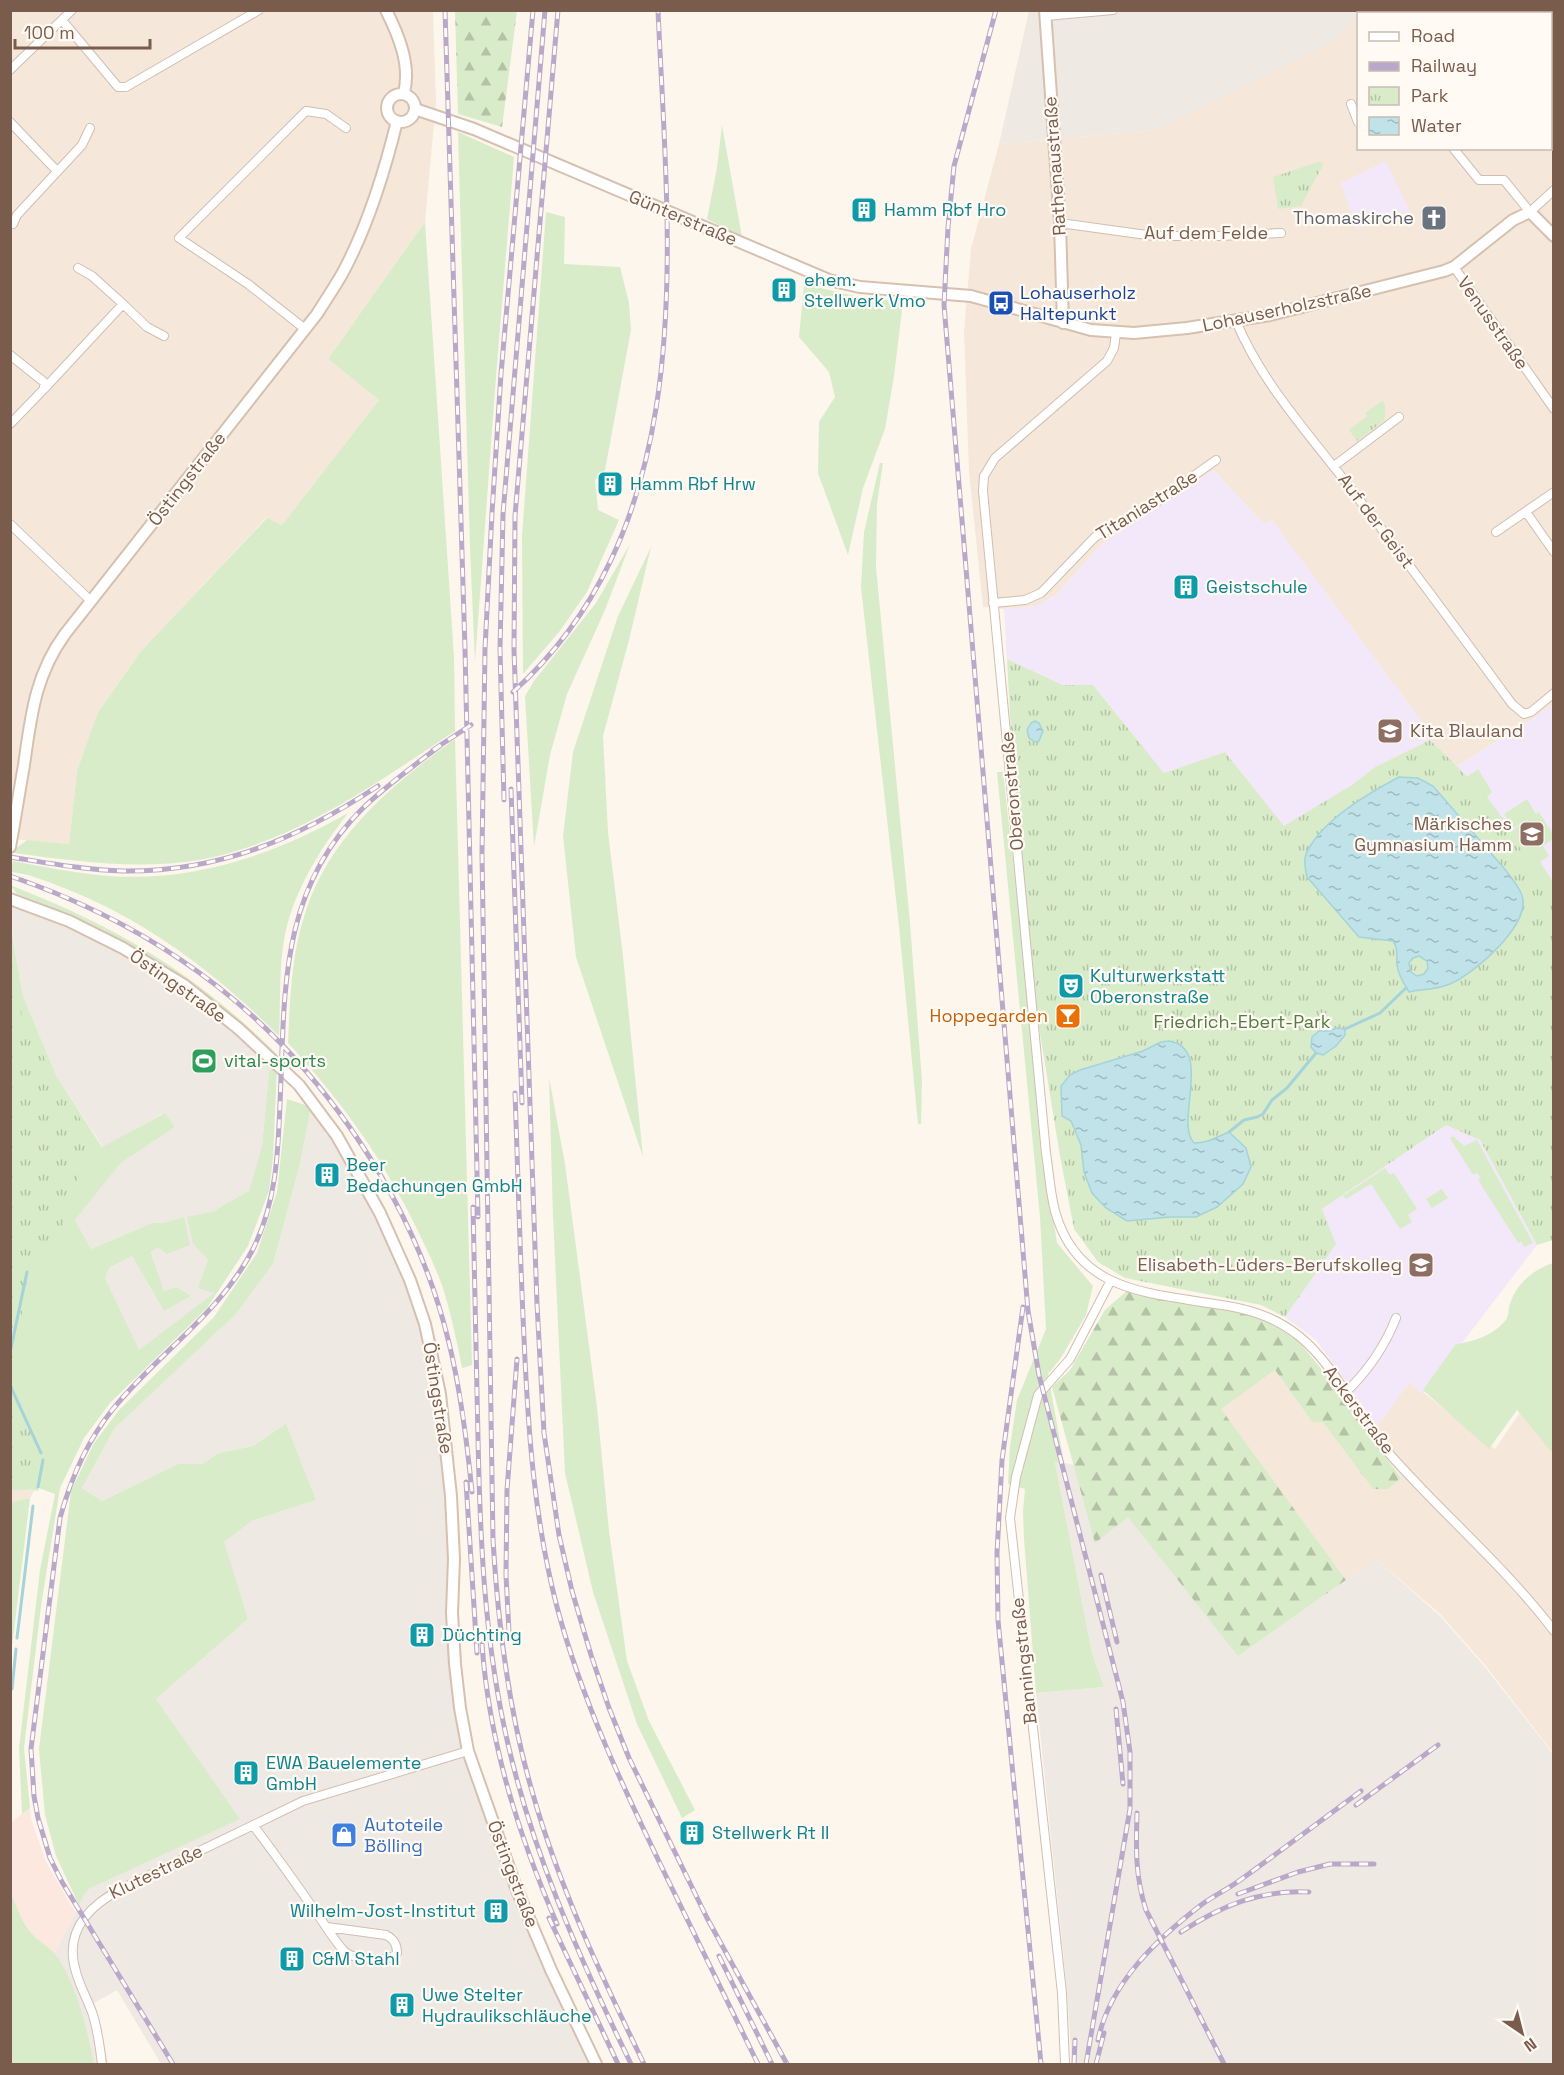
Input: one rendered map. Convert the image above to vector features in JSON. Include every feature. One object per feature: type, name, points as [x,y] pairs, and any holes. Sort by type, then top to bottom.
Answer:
[{"type":"street","points":[[10,70],[72,10]]},
{"type":"street","points":[[62,20],[118,87],[126,87],[259,10]]},
{"type":"street","points":[[386,10],[407,72],[404,93]]},
{"type":"street","points":[[1046,13],[1113,10]]},
{"type":"street","name":"Rathenaustraße","points":[[1046,13],[1060,223],[1063,322]]},
{"type":"street","points":[[404,93],[411,97],[415,109],[409,119],[397,121],[389,116],[386,106],[394,95],[404,93]]},
{"type":"street","points":[[1351,104],[1357,118]]},
{"type":"street","name":"Günterstraße","points":[[415,109],[474,129],[830,280],[860,287],[958,294]]},
{"type":"street","points":[[304,329],[250,285],[179,238],[306,111],[326,114],[346,128]]},
{"type":"street","name":"Östingstraße","points":[[10,848],[30,720],[41,675],[57,646],[304,329],[342,274],[388,161],[397,121]]},
{"type":"street","points":[[10,122],[57,171]]},
{"type":"street","points":[[13,224],[17,215],[82,145],[90,128]]},
{"type":"street","points":[[1455,150],[1479,180],[1504,180],[1530,212],[1554,236]]},
{"type":"street","points":[[1530,212],[1554,190]]},
{"type":"street","name":"Lohauserholzstraße","points":[[958,294],[986,299],[1097,331],[1116,333],[1150,332],[1236,321],[1369,291],[1454,267],[1513,220],[1530,212]]},
{"type":"street","name":"Auf dem Felde","points":[[1060,223],[1154,236],[1281,233]]},
{"type":"street","name":"Venusstraße","points":[[1454,267],[1554,409]]},
{"type":"street","points":[[78,268],[92,276],[147,327],[164,336]]},
{"type":"street","points":[[10,424],[123,304]]},
{"type":"street","name":"Auf der Geist","points":[[1236,321],[1246,345],[1272,386],[1512,704],[1524,714],[1530,712],[1554,693]]},
{"type":"street","name":"Oberonstraße","points":[[1110,1282],[1096,1274],[1085,1263],[1068,1240],[1058,1219],[1052,1192],[1040,1090],[1007,728],[982,491],[984,476],[995,458],[1107,361],[1114,348],[1116,333]]},
{"type":"street","points":[[10,355],[44,382],[44,388]]},
{"type":"street","points":[[1334,466],[1400,417]]},
{"type":"street","name":"Titaniastraße","points":[[993,603],[1024,600],[1041,593],[1095,537],[1157,502],[1216,460]]},
{"type":"street","points":[[1496,532],[1554,492]]},
{"type":"street","points":[[1526,512],[1554,552]]},
{"type":"street","points":[[10,524],[91,601]]},
{"type":"street","name":"Östingstraße","points":[[10,899],[69,921],[123,948],[184,985],[239,1029],[299,1085],[337,1136],[380,1213],[410,1280],[425,1324],[440,1394],[452,1510],[454,1559],[452,1613],[455,1664],[468,1750],[513,1879],[538,1941],[596,2064]]},
{"type":"street","name":"Ackerstraße","points":[[1110,1282],[1150,1294],[1244,1308],[1273,1319],[1307,1343],[1389,1453],[1488,1554],[1524,1593],[1554,1631]]},
{"type":"street","name":"Banningstraße","points":[[1065,2064],[1062,1994],[1010,1518],[1017,1477],[1038,1395],[1070,1359],[1110,1282]]},
{"type":"street","points":[[1345,1393],[1387,1339],[1396,1318]]},
{"type":"street","name":"Klutestraße","points":[[102,2064],[94,2020],[75,1970],[75,1938],[83,1918],[103,1899],[303,1802],[468,1750]]},
{"type":"street","points":[[253,1825],[327,1927],[346,1953],[382,1960],[389,1959],[397,1953],[397,1945],[386,1935],[327,1927]]},
{"type":"shaded area","points":[[1365,10],[1553,11],[1553,704],[1457,766],[1430,740],[1422,722],[1272,521],[1264,524],[1213,470],[1102,544],[1057,594],[1037,606],[1004,609],[983,607],[969,472],[964,331],[971,249],[999,144],[1155,130],[1333,41],[1357,18],[1357,150],[1552,150],[1552,12],[1363,12]]},
{"type":"shaded area","points":[[11,11],[433,11],[436,102],[425,222],[328,359],[379,400],[282,525],[266,518],[141,651],[97,714],[77,771],[69,844],[11,839]]},
{"type":"shaded area","points":[[1029,11],[1365,11],[1357,12],[1357,18],[1333,41],[1155,130],[999,144]]},
{"type":"shaded area","points":[[1386,161],[1412,217],[1408,219],[1404,211],[1357,229],[1341,183]]},
{"type":"shaded area","points":[[1213,470],[1264,524],[1272,520],[1422,722],[1430,740],[1375,767],[1352,785],[1284,827],[1225,752],[1164,773],[1093,685],[1063,685],[1007,659],[1004,609],[1037,606],[1057,594],[1102,544]]},
{"type":"shaded area","name":"Märkisches Gymnasium Hamm","points":[[1553,704],[1553,891],[1457,766]]},
{"type":"shaded area","points":[[11,907],[40,913],[156,967],[277,1066],[269,1073],[262,1146],[249,1192],[212,1212],[193,1244],[208,1260],[214,1293],[139,1351],[105,1278],[109,1268],[132,1256],[164,1311],[190,1296],[177,1287],[164,1292],[151,1251],[184,1217],[163,1223],[152,1223],[91,1249],[75,1220],[121,1163],[175,1127],[164,1113],[103,1147],[57,1077],[23,996],[13,941]]},
{"type":"shaded area","points":[[311,1107],[337,1140],[409,1274],[439,1390],[460,1708],[521,1902],[596,2064],[161,2064],[117,1990],[94,2003],[108,2064],[94,2064],[86,2027],[68,1979],[54,1954],[89,1889],[239,1819],[156,1699],[248,1619],[223,1542],[252,1521],[316,1500],[286,1425],[253,1446],[219,1453],[202,1464],[178,1464],[102,1501],[82,1488],[114,1429],[236,1314],[273,1264],[300,1164]]},
{"type":"shaded area","name":"Elisabeth-Lüders-Berufskolleg","points":[[1446,1125],[1480,1140],[1537,1245],[1423,1394],[1409,1383],[1377,1426],[1316,1340],[1285,1317],[1335,1244],[1322,1209]]},
{"type":"shaded area","points":[[1275,1370],[1312,1422],[1323,1422],[1373,1488],[1401,1477],[1369,1434],[1410,1382],[1495,1449],[1521,1411],[1553,1452],[1553,1753],[1485,1665],[1440,1614],[1376,1559],[1346,1580],[1220,1409]]},
{"type":"shaded area","points":[[1055,1461],[1118,1474],[1238,1656],[1376,1559],[1440,1616],[1484,1666],[1553,1754],[1553,2064],[1072,2064],[1067,1991],[1036,1693],[1104,1687],[1092,1653]]},
{"type":"shaded area","points":[[36,1487],[30,1498],[11,1502],[10,1490],[27,1490]]},
{"type":"shaded area","points":[[30,1808],[31,1819],[46,1862],[75,1912],[54,1954],[33,1935],[17,1911],[11,1890],[10,1823]]},
{"type":"green space","points":[[1373,10],[1436,10],[1438,12],[1371,12]]},
{"type":"green space","points":[[455,11],[517,11],[502,127],[458,114]]},
{"type":"green space","points":[[722,125],[742,237],[707,219],[717,168]]},
{"type":"green space","points":[[458,132],[514,157],[475,662],[470,548]]},
{"type":"green space","points":[[1318,162],[1324,163],[1301,206],[1278,209],[1273,177]]},
{"type":"green space","points":[[546,212],[565,217],[564,264],[620,267],[629,303],[631,330],[605,470],[595,480],[598,510],[619,520],[587,592],[559,632],[523,674],[522,536]]},
{"type":"green space","points":[[425,222],[454,657],[455,731],[371,786],[313,820],[251,846],[218,856],[168,864],[116,864],[14,853],[15,849],[27,840],[69,844],[77,771],[97,714],[141,651],[267,518],[282,525],[379,400],[328,359]]},
{"type":"green space","points":[[804,284],[859,297],[903,302],[885,429],[863,488],[848,555],[818,473],[819,422],[835,397],[829,372],[799,337]]},
{"type":"green space","points":[[1382,401],[1385,405],[1385,420],[1357,441],[1349,430],[1367,416],[1365,413]]},
{"type":"green space","points":[[880,463],[883,463],[877,504],[876,567],[910,923],[922,1081],[921,1124],[918,1124],[899,926],[861,587],[864,532]]},
{"type":"green space","points":[[630,544],[605,610],[567,694],[550,755],[534,847],[525,696],[534,681],[596,603]]},
{"type":"green space","points":[[651,547],[603,736],[608,832],[643,1157],[576,957],[563,836],[573,752],[618,616]]},
{"type":"green space","name":"Friedrich-Ebert-Park","points":[[1007,659],[1063,685],[1093,685],[1164,773],[1225,752],[1284,826],[1352,785],[1375,767],[1430,740],[1457,766],[1553,891],[1553,1240],[1537,1245],[1480,1140],[1446,1125],[1322,1209],[1336,1244],[1285,1317],[1261,1305],[1125,1278],[1098,1262],[1074,1229],[1021,917]]},
{"type":"green space","points":[[455,739],[472,1365],[462,1368],[443,1288],[404,1203],[360,1131],[288,1043],[292,981],[299,935],[313,891],[327,864],[363,817],[384,796]]},
{"type":"green space","points":[[1457,766],[1467,777],[1478,769],[1492,792],[1487,797],[1512,831],[1531,817],[1514,828],[1504,814],[1527,799],[1536,814],[1539,812],[1553,834],[1553,839],[1543,846],[1549,856],[1540,862],[1553,882],[1553,908]]},
{"type":"green space","points":[[997,772],[1003,772],[1048,1185],[1057,1243],[1093,1286],[1086,1315],[1061,1358],[1048,1374],[1064,1463],[1055,1462],[1092,1653],[1104,1687],[1036,1693],[1024,1539],[1025,1489],[1008,1484],[1010,1447],[1017,1400],[1046,1329],[1040,1217]]},
{"type":"green space","points":[[348,813],[312,866],[287,926],[282,953],[279,1036],[231,991],[152,933],[94,901],[64,888],[25,874],[11,872],[13,861],[108,876],[140,877],[202,870],[262,853]]},
{"type":"green space","points":[[10,885],[86,918],[153,955],[216,1000],[278,1055],[206,995],[162,964],[102,931],[17,894]]},
{"type":"green space","points":[[10,907],[13,941],[23,996],[57,1077],[102,1147],[165,1113],[175,1127],[121,1163],[75,1220],[91,1249],[152,1223],[163,1223],[184,1217],[190,1245],[167,1254],[158,1247],[151,1252],[164,1291],[177,1287],[191,1296],[164,1311],[132,1256],[109,1268],[105,1278],[139,1350],[214,1293],[198,1288],[208,1260],[193,1244],[187,1217],[212,1212],[249,1191],[262,1146],[269,1072],[277,1066],[273,1158],[269,1191],[248,1246],[207,1308],[110,1403],[84,1438],[60,1488],[41,1606],[24,1748],[30,1808],[22,1814],[19,1748],[40,1570],[55,1494],[36,1487],[27,1490],[11,1490]]},
{"type":"green space","points":[[11,959],[23,1021],[89,1134],[83,1162],[61,1231],[55,1243],[38,1259],[29,1272],[12,1371],[17,1394],[40,1450],[42,1465],[38,1491],[11,1484]]},
{"type":"green space","points":[[549,1077],[565,1164],[627,1661],[649,1721],[695,1810],[682,1818],[637,1724],[593,1592],[565,1473]]},
{"type":"green space","points":[[287,1099],[311,1107],[300,1164],[273,1264],[236,1314],[114,1429],[82,1488],[102,1501],[178,1464],[202,1464],[219,1453],[253,1446],[286,1424],[316,1500],[252,1521],[224,1542],[248,1619],[156,1699],[240,1819],[89,1889],[79,1905],[56,1856],[45,1815],[39,1749],[71,1491],[94,1443],[119,1410],[214,1317],[257,1253],[277,1192]]},
{"type":"green space","points":[[1453,1136],[1464,1146],[1477,1140],[1533,1243],[1524,1247],[1521,1241],[1518,1243],[1478,1180],[1481,1178],[1477,1173],[1473,1175],[1450,1138]]},
{"type":"green space","points":[[1385,1168],[1390,1175],[1394,1173],[1417,1209],[1408,1215],[1412,1222],[1400,1229],[1371,1184],[1346,1199],[1343,1196]]},
{"type":"green space","points":[[1442,1189],[1448,1198],[1432,1208],[1426,1199]]},
{"type":"green space","points":[[1553,1263],[1553,1454],[1517,1410],[1489,1449],[1423,1390],[1455,1345],[1482,1337],[1500,1326],[1508,1315],[1513,1296],[1521,1284],[1539,1269]]},
{"type":"green space","points":[[1129,1289],[1225,1305],[1285,1325],[1319,1366],[1401,1478],[1388,1489],[1373,1489],[1323,1422],[1312,1422],[1275,1370],[1221,1409],[1346,1580],[1238,1656],[1128,1517],[1095,1543],[1052,1387],[1070,1370],[1105,1310]]},
{"type":"green space","points":[[30,1498],[11,1655],[11,1502]]},
{"type":"green space","points":[[10,1890],[26,1926],[55,1954],[69,1978],[85,2022],[94,2064],[11,2064]]},
{"type":"water","points":[[1035,721],[1039,723],[1043,731],[1039,741],[1035,742],[1029,738],[1027,730]]},
{"type":"water","points":[[1399,777],[1418,778],[1433,786],[1515,882],[1521,893],[1523,905],[1511,932],[1500,946],[1473,970],[1450,984],[1409,992],[1399,972],[1397,950],[1393,941],[1359,937],[1307,877],[1305,867],[1305,856],[1308,850],[1336,817]],"holes":[[[1419,956],[1427,961],[1428,968],[1424,974],[1417,976],[1411,972],[1409,963],[1413,958]]]},
{"type":"water","points":[[1345,1029],[1345,1035],[1336,1046],[1323,1055],[1316,1053],[1311,1047],[1312,1037],[1319,1031]]},
{"type":"water","points":[[1169,1041],[1182,1047],[1189,1057],[1191,1087],[1188,1119],[1189,1133],[1194,1143],[1208,1141],[1229,1132],[1246,1148],[1251,1167],[1243,1184],[1217,1207],[1196,1217],[1127,1221],[1106,1208],[1092,1193],[1084,1172],[1081,1145],[1071,1121],[1062,1116],[1061,1086],[1070,1075],[1080,1070]]},
{"type":"waterway","points":[[1345,1029],[1380,1013],[1406,988]]},
{"type":"waterway","points":[[1229,1132],[1244,1120],[1263,1114],[1272,1100],[1287,1088],[1316,1053]]},
{"type":"waterway","points":[[10,1353],[27,1272]]},
{"type":"waterway","points":[[10,1385],[41,1453]]},
{"type":"waterway","points":[[38,1487],[43,1460]]},
{"type":"waterway","points":[[17,1638],[33,1506]]},
{"type":"waterway","points":[[12,1689],[16,1649]]},
{"type":"railway","points":[[445,10],[465,649],[478,1217]]},
{"type":"railway","points":[[533,10],[501,374],[485,649],[482,854],[493,1540],[505,1666],[516,1729],[532,1791],[568,1896],[644,2064]]},
{"type":"railway","points":[[504,800],[500,649],[503,514],[545,10]]},
{"type":"railway","points":[[558,10],[515,516],[514,650],[537,1304],[544,1433],[559,1535],[572,1591],[609,1708],[629,1758],[707,1918],[787,2064]]},
{"type":"railway","points":[[513,692],[574,623],[618,545],[645,461],[661,373],[667,282],[666,189],[658,10]]},
{"type":"railway","points":[[996,10],[954,166],[944,305],[1028,1311],[1039,1375],[1123,1702],[1130,1752],[1130,1809],[1086,2064]]},
{"type":"railway","points":[[433,750],[471,725]]},
{"type":"railway","points":[[173,2064],[62,1882],[50,1858],[38,1818],[31,1749],[60,1518],[81,1460],[104,1421],[131,1389],[224,1294],[253,1249],[261,1232],[267,1214],[277,1160],[286,984],[301,910],[315,874],[335,840],[363,808],[391,783],[441,745]]},
{"type":"railway","points":[[10,857],[66,866],[123,871],[159,870],[193,865],[225,858],[288,836],[348,805],[378,786]]},
{"type":"railway","points":[[511,789],[522,1103]]},
{"type":"railway","points":[[10,876],[98,912],[181,960],[228,995],[272,1035],[313,1079],[350,1128],[382,1179],[410,1232],[432,1287],[449,1343],[457,1380],[472,1492]]},
{"type":"railway","points":[[515,1093],[530,1440],[543,1541],[557,1607],[591,1710],[620,1777],[758,2064]]},
{"type":"railway","points":[[473,1207],[482,1547],[497,1690],[514,1771],[541,1857],[574,1941],[631,2064]]},
{"type":"railway","points":[[1023,1307],[1002,1460],[997,1553],[998,1620],[1041,2064]]},
{"type":"railway","points":[[509,1632],[506,1575],[507,1490],[517,1359]]},
{"type":"railway","points":[[466,1482],[477,1653]]},
{"type":"railway","points":[[1101,1575],[1117,1642]]},
{"type":"railway","points":[[482,1644],[491,1716],[508,1787],[530,1856],[557,1924]]},
{"type":"railway","points":[[1116,1709],[1123,1784]]},
{"type":"railway","points":[[1356,1805],[1438,1745]]},
{"type":"railway","points":[[1098,2040],[1104,2019],[1124,1981],[1152,1948],[1201,1905],[1238,1882],[1361,1791]]},
{"type":"railway","points":[[1137,1813],[1138,1874],[1146,1910],[1224,2064]]},
{"type":"railway","points":[[1238,1894],[1298,1872],[1330,1864],[1374,1864]]},
{"type":"railway","points":[[1181,1932],[1211,1914],[1242,1901],[1274,1894],[1309,1892]]},
{"type":"railway","points":[[549,1918],[618,2064]]},
{"type":"railway","points":[[719,1956],[772,2064]]},
{"type":"railway","points":[[1096,2064],[1104,2033]]},
{"type":"railway","points":[[1074,2064],[1075,2040]]},
{"type":"place","name":"Hamm Rbf Hro","points":[[864,210]]},
{"type":"place","name":"Thomaskirche","points":[[1434,218]]},
{"type":"place","name":"ehem. Stellwerk Vmo","points":[[784,290]]},
{"type":"place","name":"Lohauserholz Haltepunkt","points":[[1001,303]]},
{"type":"place","name":"Hamm Rbf Hrw","points":[[610,484]]},
{"type":"place","name":"Geistschule","points":[[1186,587]]},
{"type":"place","name":"Kita Blauland","points":[[1390,731]]},
{"type":"place","name":"Märkisches Gymnasium Hamm","points":[[1532,834]]},
{"type":"place","name":"Kulturwerkstatt Oberonstraße","points":[[1071,986]]},
{"type":"place","name":"Hoppegarden","points":[[1068,1016]]},
{"type":"place","name":"vital-sports","points":[[204,1061]]},
{"type":"place","name":"Beer Bedachungen GmbH","points":[[327,1175]]},
{"type":"place","name":"Elisabeth-Lüders-Berufskolleg","points":[[1421,1265]]},
{"type":"place","name":"Düchting","points":[[422,1635]]},
{"type":"place","name":"EWA Bauelemente GmbH","points":[[246,1773]]},
{"type":"place","name":"Stellwerk Rt II","points":[[692,1833]]},
{"type":"place","name":"Autoteile Bölling","points":[[344,1835]]},
{"type":"place","name":"Wilhelm-Jost-Institut","points":[[496,1911]]},
{"type":"place","name":"C&M Stahl","points":[[292,1959]]},
{"type":"place","name":"Uwe Stelter Hydraulikschläuche","points":[[402,2005]]}]
